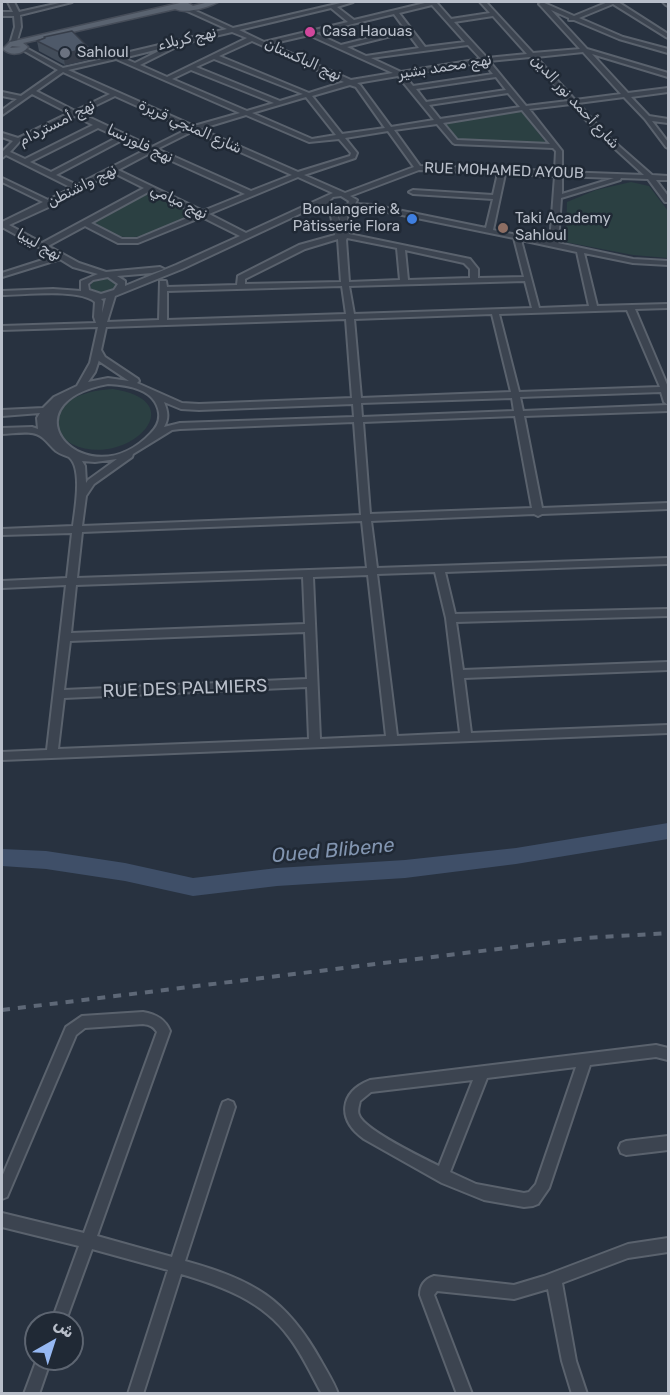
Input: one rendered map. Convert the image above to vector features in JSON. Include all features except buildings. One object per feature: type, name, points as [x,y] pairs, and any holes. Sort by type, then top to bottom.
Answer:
[{"type":"main road","points":[[15,45],[203,2]]},
{"type":"main road","points":[[15,45],[41,41],[182,6],[215,2]]},
{"type":"street","points":[[11,2],[19,14],[15,45]]},
{"type":"street","points":[[2,14],[19,14],[69,2]]},
{"type":"street","points":[[320,2],[354,23]]},
{"type":"street","name":"نهج كربلاء","points":[[2,113],[62,70],[232,28],[350,2]]},
{"type":"street","points":[[266,44],[433,2],[498,75],[555,146],[560,157],[560,173],[554,244]]},
{"type":"street","name":"شارع أحمد نور الدين","points":[[483,2],[602,134],[650,177],[669,200]]},
{"type":"street","points":[[561,24],[614,2],[669,36]]},
{"type":"street","points":[[540,3],[621,38],[669,51]]},
{"type":"street","points":[[540,3],[647,118],[669,146]]},
{"type":"street","name":"نهج الباكستان","points":[[182,6],[358,86],[418,168]]},
{"type":"street","points":[[395,12],[423,49]]},
{"type":"street","points":[[450,21],[495,14]]},
{"type":"street","points":[[341,47],[410,30]]},
{"type":"street","points":[[310,33],[400,74],[454,141],[555,146]]},
{"type":"street","points":[[167,79],[253,38]]},
{"type":"street","points":[[135,65],[188,40]]},
{"type":"street","points":[[367,57],[469,43]]},
{"type":"street","points":[[657,48],[669,44]]},
{"type":"street","name":"شارع المنجي قريرة","points":[[15,45],[62,70]]},
{"type":"street","name":"شارع المنجي قريرة","points":[[15,45],[62,70],[318,185],[343,194],[350,205]]},
{"type":"street","points":[[584,50],[669,75]]},
{"type":"street","name":"نهج محمد بشير","points":[[244,112],[352,82],[485,60],[584,50]]},
{"type":"street","points":[[90,51],[98,60]]},
{"type":"street","points":[[114,56],[306,140],[317,141],[524,108],[669,90]]},
{"type":"street","points":[[86,223],[121,241],[133,242],[297,175],[353,157],[354,153],[307,94],[215,57]]},
{"type":"street","points":[[192,68],[277,102]]},
{"type":"street","points":[[413,88],[498,75]]},
{"type":"street","name":"نهج فلورنسا","points":[[31,91],[98,125],[251,194]]},
{"type":"street","points":[[426,104],[509,91]]},
{"type":"street","points":[[2,94],[21,98]]},
{"type":"street","name":"نهج أمستردام","points":[[3,154],[18,140],[115,94]]},
{"type":"street","name":"نهج واشنطن","points":[[3,225],[192,129],[244,112]]},
{"type":"street","points":[[647,118],[669,121]]},
{"type":"street","points":[[27,161],[98,125]]},
{"type":"street","points":[[2,135],[18,140]]},
{"type":"street","points":[[52,174],[125,136]]},
{"type":"street","points":[[3,154],[27,161],[78,188]]},
{"type":"street","name":"RUE MOHAMED AYOUB","points":[[194,258],[282,219],[329,202],[343,194],[418,168],[669,178]]},
{"type":"street","name":"نهج ميامي","points":[[113,171],[246,235]]},
{"type":"street","points":[[489,231],[502,172]]},
{"type":"street","points":[[558,197],[627,176]]},
{"type":"street","points":[[2,180],[50,203]]},
{"type":"street","name":"شارع المنجي قريرة","points":[[318,185],[327,192],[329,202]]},
{"type":"street","points":[[41,247],[150,188]]},
{"type":"street","points":[[413,192],[496,197]]},
{"type":"street","points":[[342,237],[329,202],[374,207],[641,262],[669,264]]},
{"type":"street","points":[[350,205],[343,216],[345,284],[350,316],[366,518],[392,740]]},
{"type":"street","name":"نهج ليبيا","points":[[3,225],[76,265],[109,274]]},
{"type":"street","points":[[241,286],[241,278],[252,270],[302,247],[342,237],[467,261],[474,269],[474,280]]},
{"type":"street","points":[[517,237],[536,310]]},
{"type":"street","points":[[401,247],[404,282]]},
{"type":"street","points":[[580,250],[593,307]]},
{"type":"street","points":[[2,275],[60,257]]},
{"type":"street","points":[[2,293],[53,291],[91,295],[113,294],[194,258]]},
{"type":"street","points":[[53,291],[96,275],[150,272],[194,258]]},
{"type":"street","name":"نهج ليبيا","points":[[76,265],[85,274],[83,288],[99,301],[98,317],[101,325]]},
{"type":"street","points":[[163,273],[163,323]]},
{"type":"street","points":[[81,385],[91,375],[108,299],[119,290],[122,283],[109,274]]},
{"type":"street","points":[[163,290],[528,279]]},
{"type":"street","points":[[2,328],[669,306]]},
{"type":"street","points":[[630,307],[667,389],[669,402]]},
{"type":"street","points":[[495,312],[515,393],[538,513]]},
{"type":"street","points":[[97,350],[108,364],[155,395],[181,406],[667,389]]},
{"type":"street","points":[[45,435],[42,426],[46,410],[60,395],[81,385],[108,381],[128,382],[145,388]]},
{"type":"street","points":[[154,438],[164,420],[165,411],[155,395]]},
{"type":"street","points":[[81,495],[91,482],[138,449],[169,428],[180,426],[669,408]]},
{"type":"street","points":[[2,413],[46,410]]},
{"type":"street","points":[[2,431],[32,430],[45,435],[60,450],[72,455],[105,458],[138,449]]},
{"type":"street","points":[[52,754],[81,495],[81,466],[72,455]]},
{"type":"street","points":[[2,532],[538,513],[667,506],[669,518]]},
{"type":"street","points":[[2,584],[669,561]]},
{"type":"street","points":[[439,569],[451,618],[466,737]]},
{"type":"street","points":[[308,573],[315,743]]},
{"type":"street","points":[[451,618],[669,612]]},
{"type":"street","points":[[65,637],[310,628]]},
{"type":"street","points":[[458,674],[669,666]]},
{"type":"street","name":"RUE DES PALMIERS","points":[[59,694],[312,683]]},
{"type":"street","points":[[2,756],[669,729]]},
{"type":"street","points":[[2,1192],[71,1031],[76,1025],[82,1022],[143,1018],[153,1019],[161,1025],[164,1031],[63,1311]]},
{"type":"street","points":[[585,1059],[539,1194],[533,1199],[524,1200],[463,1186],[371,1136],[356,1124],[352,1106],[354,1097],[360,1090],[370,1086],[585,1059],[656,1051],[669,1054]]},
{"type":"street","points":[[442,1175],[483,1072]]},
{"type":"street","points":[[135,1394],[228,1107]]},
{"type":"street","points":[[626,1148],[669,1143]]},
{"type":"street","points":[[2,1220],[90,1240],[178,1266],[226,1282],[255,1296],[279,1313],[300,1341],[331,1394]]},
{"type":"street","points":[[465,1394],[427,1296],[430,1285],[434,1283],[514,1292],[554,1280],[628,1251],[669,1245]]},
{"type":"street","points":[[554,1280],[569,1361],[580,1394]]},
{"type":"street","points":[[31,1394],[40,1371]]},
{"type":"green space","points":[[518,111],[523,113],[546,143],[459,140],[445,124]]},
{"type":"green space","points":[[631,182],[649,186],[668,211],[668,258],[633,255],[565,242],[563,239],[566,235],[567,202],[596,190]]},
{"type":"green space","points":[[149,193],[154,193],[190,210],[190,216],[142,236],[130,237],[119,236],[107,231],[95,222]]},
{"type":"green space","points":[[105,277],[117,283],[116,288],[100,293],[90,288],[92,281]]},
{"type":"green space","points":[[113,389],[137,396],[149,407],[151,419],[144,431],[130,441],[112,448],[92,450],[72,444],[61,436],[56,424],[57,415],[68,401],[86,393]]},
{"type":"waterway","name":"Oued Blibene","points":[[2,858],[46,860],[125,872],[193,887],[277,877],[405,869],[516,856],[668,831]]},
{"type":"railway","points":[[2,1010],[587,938],[668,933]]},
{"type":"place","name":"Casa Haouas","points":[[310,32]]},
{"type":"place","name":"Sahloul","points":[[65,53]]},
{"type":"place","name":"Boulangerie & Pâtisserie Flora","points":[[412,219]]},
{"type":"place","name":"Taki Academy Sahloul","points":[[503,228]]}]
